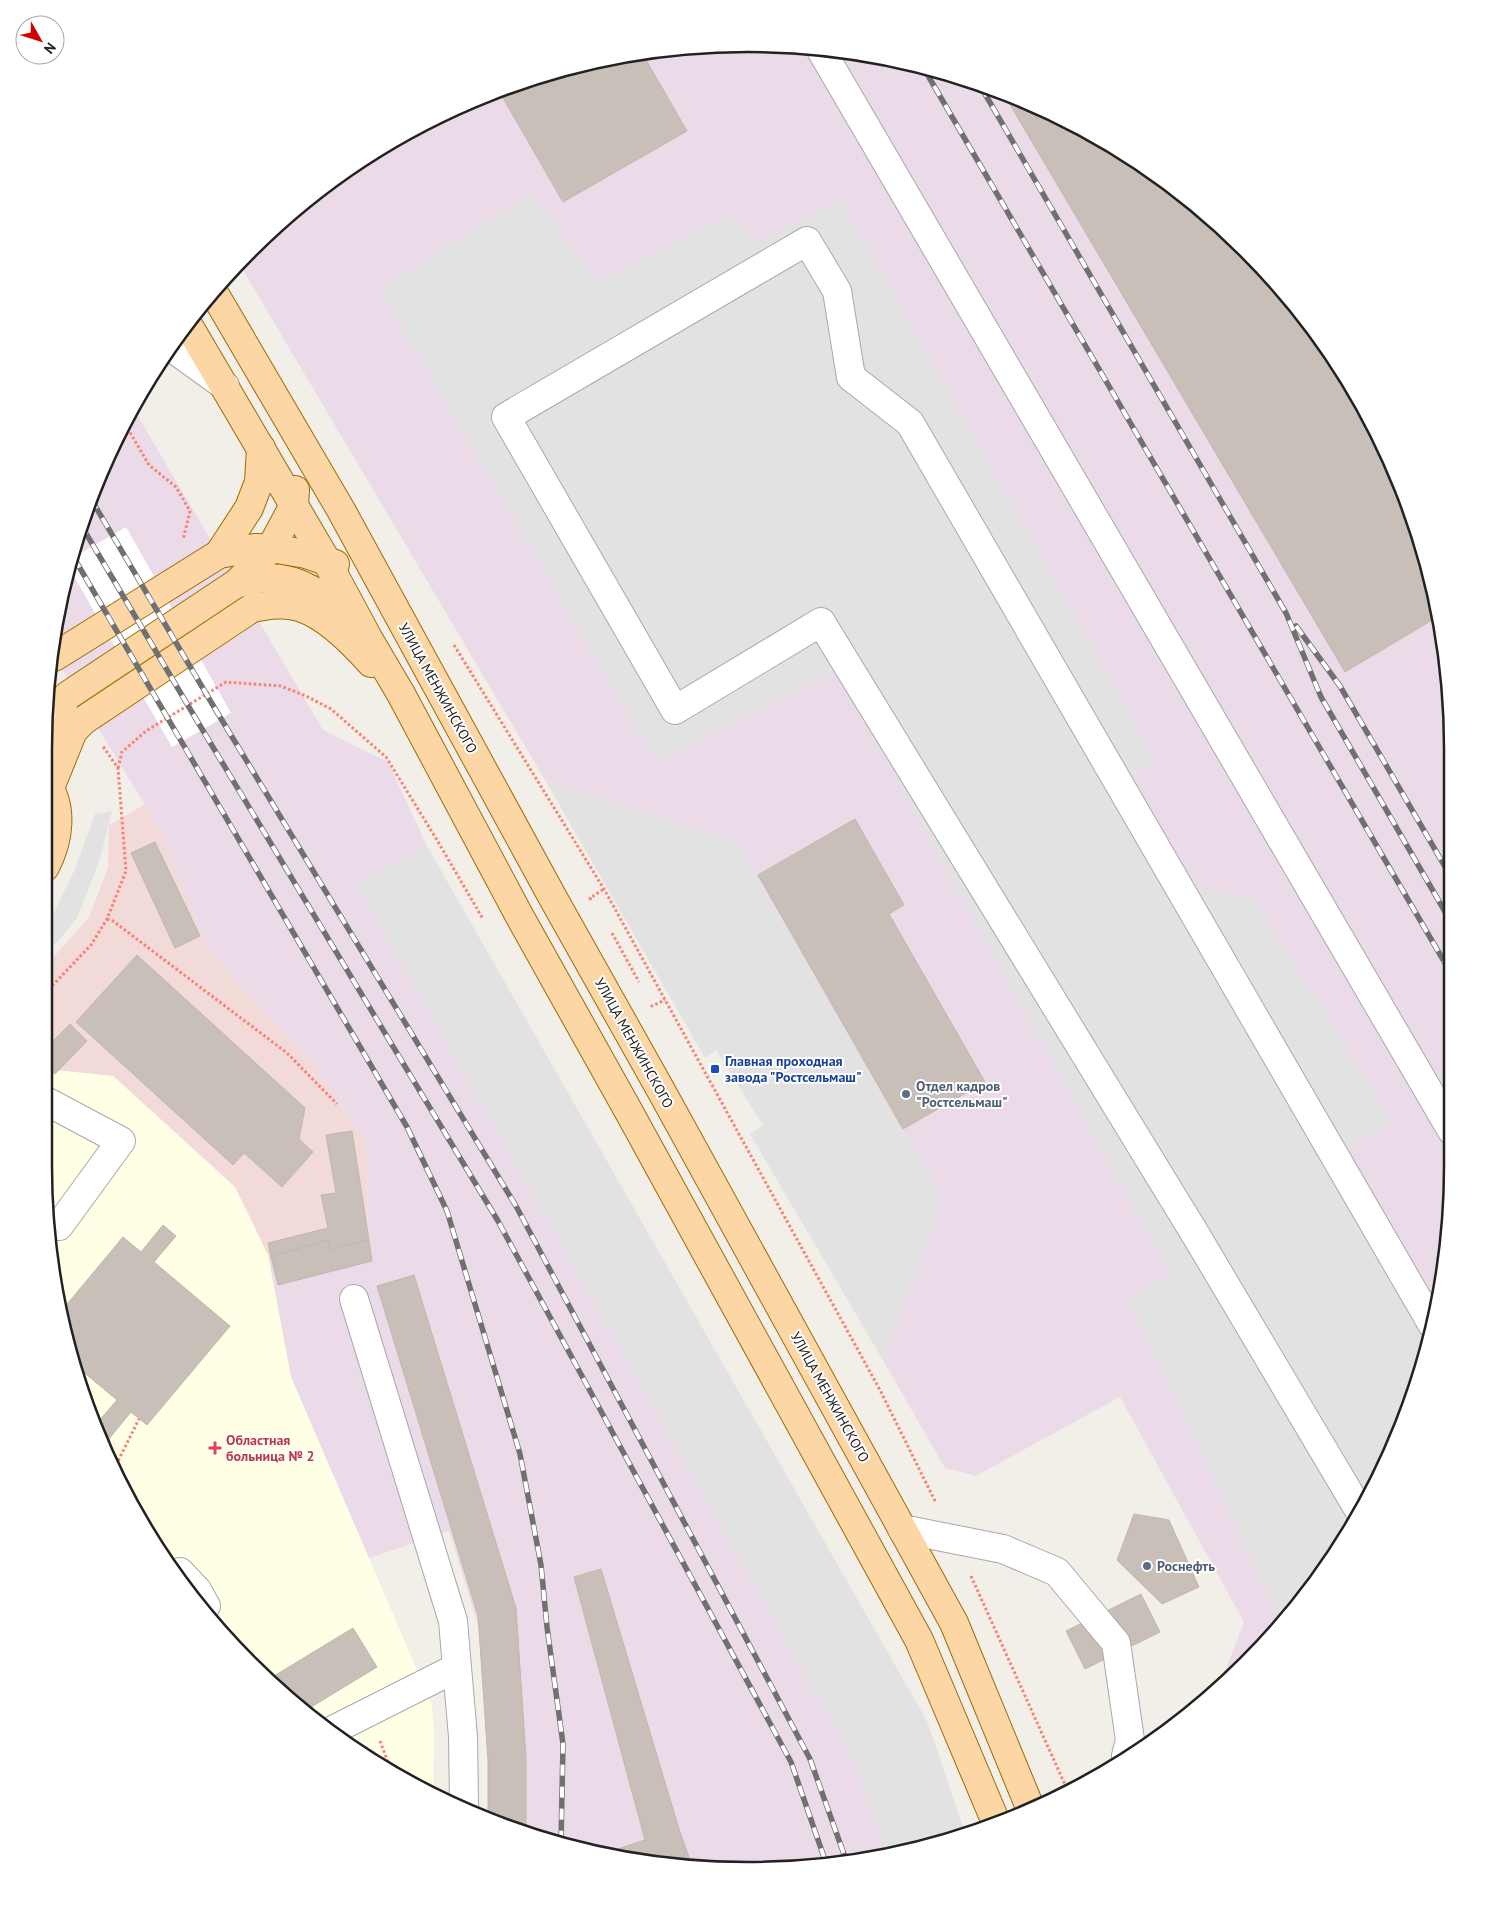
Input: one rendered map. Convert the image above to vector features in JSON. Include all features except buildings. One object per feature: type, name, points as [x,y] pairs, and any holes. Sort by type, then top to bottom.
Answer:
[{"type":"main road","name":"УЛИЦА МЕНЖИНСКОГО","points":[[217,299],[342,510],[398,615],[954,1623],[1028,1803]]},
{"type":"main road","points":[[192,331],[326,560],[401,694],[520,917],[919,1640],[994,1817]]},
{"type":"main road","points":[[53,722],[67,696],[237,583],[271,548],[294,505],[297,465],[291,423]]},
{"type":"main road","points":[[219,554],[249,508],[259,482],[261,448]]},
{"type":"main road","points":[[58,654],[219,554],[254,548],[271,548],[306,554],[346,569],[368,584],[398,615]]},
{"type":"main road","points":[[237,583],[264,578],[282,580],[309,587],[335,606],[368,638]]},
{"type":"main road","points":[[52,775],[73,731],[84,720],[252,608],[278,604],[302,608],[329,623],[356,646],[401,694]]},
{"type":"main road","points":[[52,798],[58,824],[56,841],[52,850]]},
{"type":"lane","points":[[825,57],[1444,1117]]},
{"type":"lane","points":[[1355,1504],[1197,1237],[821,622],[675,710],[506,417],[807,241],[837,290],[851,377],[910,422],[1427,1315]]},
{"type":"lane","points":[[177,352],[225,386]]},
{"type":"lane","points":[[52,1104],[121,1141],[59,1226],[55,1225]]},
{"type":"lane","points":[[354,1299],[453,1621],[463,1737],[464,1801]]},
{"type":"lane","points":[[902,1529],[1003,1549],[1057,1572],[1116,1643],[1130,1740],[1128,1748]]},
{"type":"lane","points":[[338,1727],[456,1668]]},
{"type":"path","points":[[129,431],[149,465],[176,487],[190,511],[182,547]]},
{"type":"path","points":[[452,642],[604,889],[880,1390],[954,1539],[1066,1785]]},
{"type":"path","points":[[52,986],[91,945],[108,919],[126,871],[118,768],[122,752],[146,731],[226,682],[281,686],[306,696],[331,709],[386,757],[437,840],[486,926]]},
{"type":"path","points":[[84,720],[118,768]]},
{"type":"path","points":[[590,898],[604,889]]},
{"type":"path","points":[[108,919],[287,1054],[337,1104]]},
{"type":"path","points":[[652,1006],[665,1000]]},
{"type":"path","points":[[118,1461],[139,1419]]},
{"type":"shaded area","points":[[748,52],[839,58],[884,66],[972,89],[1056,124],[1096,146],[1171,196],[1207,225],[1271,289],[1300,325],[1350,400],[1372,440],[1391,482],[1407,524],[1420,568],[1438,657],[1444,748],[1444,1166],[1442,1211],[1438,1257],[1420,1346],[1407,1390],[1372,1474],[1350,1514],[1300,1589],[1271,1625],[1224,1673],[1244,1622],[1120,1397],[976,1476],[945,1468],[884,1362],[941,1196],[736,842],[545,780],[243,270],[289,225],[325,196],[400,146],[440,124],[524,89],[568,76],[657,58]]},
{"type":"shaded area","points":[[531,194],[600,283],[729,213],[762,242],[840,199],[1155,759],[1132,778],[1199,890],[1252,896],[1391,1120],[1345,1153],[1432,1292],[1420,1346],[1407,1390],[1372,1474],[1326,1552],[1278,1616],[1128,1299],[1170,1274],[836,670],[656,762],[380,290]]},
{"type":"shaded area","points":[[137,416],[323,730],[388,762],[427,846],[356,883],[851,1755],[886,1847],[839,1856],[748,1862],[657,1856],[568,1838],[524,1825],[491,1812],[488,1711],[482,1638],[449,1531],[369,1558],[291,1377],[268,1255],[328,1241],[368,1240],[367,1146],[315,1065],[209,951],[159,828],[58,662],[76,568],[89,524],[105,482]]},
{"type":"shaded area","points":[[545,780],[736,842],[942,1196],[884,1362],[750,1134],[763,1125],[716,1050],[705,1058]]},
{"type":"shaded area","points":[[145,804],[159,828],[209,951],[315,1065],[367,1146],[368,1240],[328,1241],[268,1255],[235,1187],[113,1076],[52,1070],[52,959],[89,917],[108,868],[109,825]]},
{"type":"shaded area","points":[[112,811],[100,859],[77,918],[52,946],[52,917],[75,869],[95,814]]},
{"type":"shaded area","points":[[427,846],[927,1721],[963,1828],[886,1847],[851,1755],[356,883]]},
{"type":"shaded area","name":"Областная больница № 2","points":[[52,1070],[113,1076],[235,1187],[268,1255],[291,1377],[432,1705],[434,1737],[433,1786],[400,1768],[325,1718],[289,1689],[225,1625],[196,1589],[146,1514],[124,1474],[89,1390],[66,1302],[58,1257],[54,1211]]},
{"type":"pier","points":[[126,527],[231,713],[172,747],[74,576],[80,553]]},
{"type":"railway","points":[[928,76],[1444,961]]},
{"type":"railway","points":[[985,94],[1286,613],[1321,697],[1444,910]]},
{"type":"railway","points":[[96,507],[217,712],[516,1206],[810,1759],[844,1855]]},
{"type":"railway","points":[[86,534],[498,1221],[791,1762],[824,1857]]},
{"type":"railway","points":[[77,564],[407,1127],[447,1211],[520,1454],[541,1565],[547,1627],[563,1744],[561,1836]]},
{"type":"railway","points":[[1296,626],[1340,686],[1444,865]]},
{"type":"place","name":"Главная проходная завода \"Ростсельмаш\"","points":[[715,1069]]},
{"type":"place","name":"Отдел кадров \"Ростсельмаш\"","points":[[906,1094]]},
{"type":"place","name":"Областная больница № 2","points":[[215,1448]]},
{"type":"place","name":"Роснефть","points":[[1147,1566]]}]
